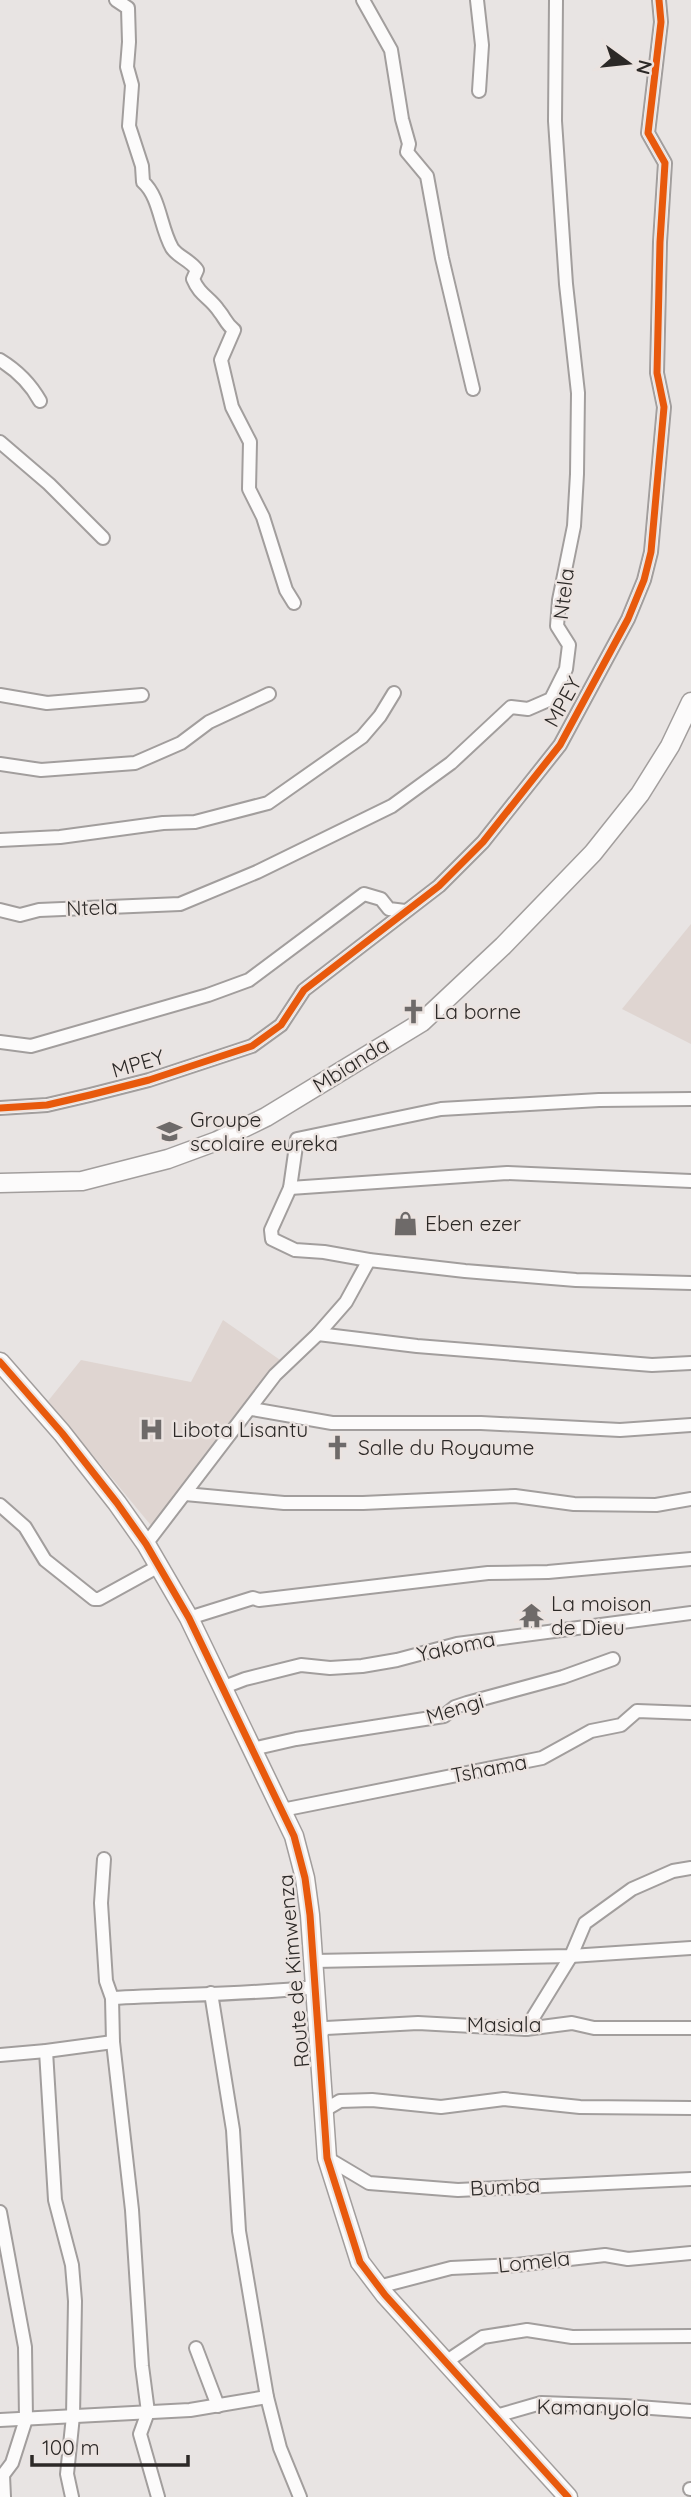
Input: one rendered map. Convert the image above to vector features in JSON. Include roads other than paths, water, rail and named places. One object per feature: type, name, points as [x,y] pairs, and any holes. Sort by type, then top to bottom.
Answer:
[{"type":"street","points":[[116,0],[128,8],[127,67],[132,85],[129,126],[142,166],[143,182],[152,191],[166,237],[175,252],[191,262],[197,270],[193,279],[198,292],[219,310],[226,324],[234,330],[221,360],[232,407],[250,442],[249,489],[263,517],[286,590],[294,603]]},
{"type":"street","points":[[363,0],[391,50],[409,144],[407,152],[427,176],[442,258],[473,389]]},
{"type":"street","points":[[477,0],[482,45],[479,91]]},
{"type":"street","name":"Ntela","points":[[0,910],[20,915],[38,911],[180,904],[392,806],[451,763],[511,707],[528,709],[551,699],[566,670],[569,645],[557,626],[559,600],[574,526],[578,407],[566,284],[555,121],[556,0]]},
{"type":"street","name":"MPEY","points":[[0,1108],[47,1105],[102,1093],[251,1046],[281,1025],[304,990],[439,886],[483,842],[560,745],[628,620],[644,580],[654,526],[664,407],[657,373],[665,163],[648,133],[661,22],[659,0]]},
{"type":"street","points":[[0,360],[21,375],[40,401]]},
{"type":"street","points":[[0,442],[49,484],[103,538]]},
{"type":"street","points":[[0,840],[60,837],[163,823],[195,822],[268,803],[362,737],[380,716],[394,692]]},
{"type":"street","points":[[0,764],[41,769],[135,763],[181,743],[209,722],[269,694]]},
{"type":"street","points":[[0,695],[47,703],[142,695]]},
{"type":"street","name":"Mbianda","points":[[0,1183],[82,1181],[168,1159],[217,1141],[277,1110],[422,1022],[503,946],[593,853],[640,794],[670,746],[691,702]]},
{"type":"street","points":[[0,1042],[31,1046],[196,999],[249,980],[364,894],[381,899],[389,909],[405,911]]},
{"type":"street","points":[[691,1099],[441,1109],[297,1139],[290,1188],[271,1230],[272,1240],[295,1250],[369,1260],[525,1276],[691,1283]]},
{"type":"street","points":[[290,1188],[507,1173],[691,1181]]},
{"type":"street","points":[[146,1544],[286,1363],[318,1334],[346,1302],[369,1260]]},
{"type":"street","points":[[318,1334],[417,1346],[652,1365],[691,1363]]},
{"type":"street","name":"Route de Kimwenza","points":[[0,1362],[62,1433],[146,1544],[189,1618],[224,1687],[294,1836],[305,1878],[314,1961],[327,2158],[360,2262],[379,2287],[568,2497]]},
{"type":"street","points":[[252,1409],[332,1423],[481,1423],[620,1430],[691,1424]]},
{"type":"street","points":[[186,1494],[284,1503],[363,1503],[515,1496],[574,1504],[656,1505],[691,1499]]},
{"type":"street","points":[[0,1505],[24,1527],[45,1560],[94,1599],[99,1599],[159,1566]]},
{"type":"street","points":[[189,1618],[253,1598],[259,1600],[488,1573],[548,1572],[691,1559]]},
{"type":"street","name":"Yakoma","points":[[224,1687],[301,1665],[330,1668],[362,1666],[457,1644],[691,1613]]},
{"type":"street","name":"Mengi","points":[[252,1749],[296,1739],[444,1716],[455,1707],[563,1677],[613,1659]]},
{"type":"street","name":"Tshama","points":[[282,1810],[542,1758],[592,1731],[621,1726],[637,1711],[688,1712]]},
{"type":"street","points":[[104,1859],[101,1903],[106,1981],[112,1998],[113,2042],[132,2210],[142,2366],[148,2412],[141,2434],[158,2497]]},
{"type":"street","points":[[526,2029],[571,1956],[587,1921],[632,1889],[673,1871],[691,1868]]},
{"type":"street","points":[[314,1961],[571,1956],[691,1948]]},
{"type":"street","points":[[112,1998],[264,1993],[315,1987]]},
{"type":"street","points":[[211,1993],[233,2130],[239,2231],[267,2397],[280,2448],[300,2497]]},
{"type":"street","name":"Masiala","points":[[318,2034],[326,2028],[418,2023],[526,2029],[572,2022],[594,2028],[691,2028]]},
{"type":"street","points":[[0,2055],[113,2042]]},
{"type":"street","points":[[46,2051],[55,2200],[72,2265],[74,2289],[76,2336],[73,2416],[67,2474],[72,2497]]},
{"type":"street","points":[[323,2111],[340,2101],[372,2100],[441,2107],[505,2099],[580,2107],[691,2108]]},
{"type":"street","name":"Bumba","points":[[327,2158],[369,2183],[458,2189],[691,2179]]},
{"type":"street","points":[[0,2212],[25,2347],[26,2419],[12,2463],[3,2475],[4,2497]]},
{"type":"street","name":"Lomela","points":[[379,2287],[450,2268],[516,2266],[605,2255],[628,2259],[691,2253]]},
{"type":"street","points":[[447,2361],[483,2337],[527,2329],[572,2337],[691,2336]]},
{"type":"street","points":[[196,2348],[218,2406]]},
{"type":"street","points":[[0,2420],[218,2406],[267,2397]]},
{"type":"street","name":"Kamanyola","points":[[496,2416],[541,2403],[691,2411]]},
{"type":"place","name":"La borne","points":[[414,1012]]},
{"type":"place","name":"Groupe scolaire eureka","points":[[170,1132]]},
{"type":"place","name":"Eben ezer","points":[[405,1224]]},
{"type":"place","name":"Libota Lisantu","points":[[152,1430]]},
{"type":"place","name":"Salle du Royaume","points":[[338,1448]]},
{"type":"place","name":"La moison de Dieu","points":[[531,1616]]}]
